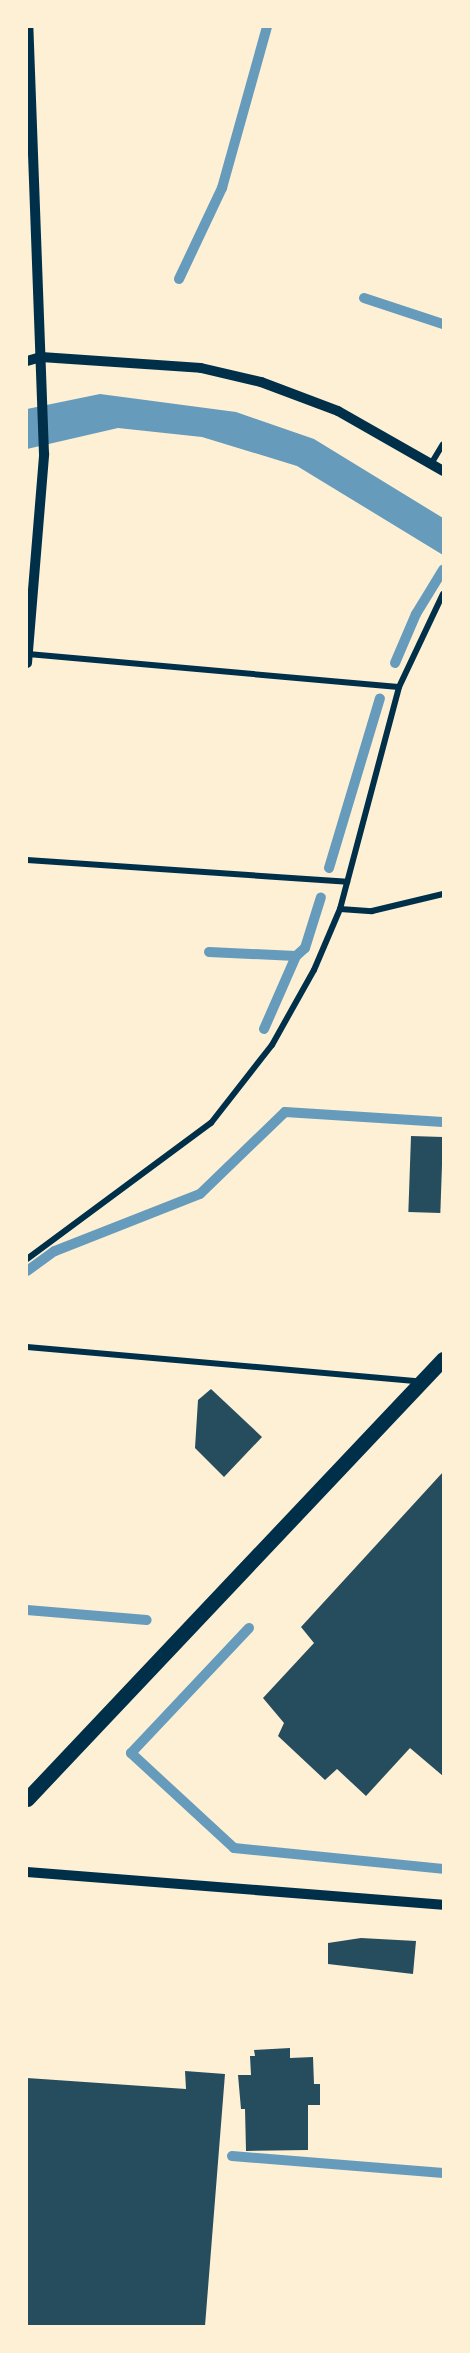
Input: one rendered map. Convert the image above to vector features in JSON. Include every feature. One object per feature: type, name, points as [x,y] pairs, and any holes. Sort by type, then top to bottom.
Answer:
[{"type":"main road","points":[[27,1799],[443,1359]]},
{"type":"street","points":[[27,663],[44,454],[28,27]]},
{"type":"street","points":[[27,361],[41,357],[201,368],[261,382],[338,411],[443,471]]},
{"type":"street","points":[[431,464],[443,444]]},
{"type":"street","points":[[27,1259],[211,1123],[272,1045],[314,970],[340,909],[399,687],[443,595]]},
{"type":"street","points":[[27,654],[399,687]]},
{"type":"street","points":[[27,860],[347,882]]},
{"type":"street","points":[[340,909],[372,910],[443,894]]},
{"type":"street","points":[[27,1347],[422,1382]]},
{"type":"street","points":[[27,1872],[443,1905]]},
{"type":"water","points":[[100,394],[236,412],[314,439],[443,518],[443,555],[297,466],[202,437],[118,428],[27,449],[27,409]]},
{"type":"building","points":[[411,1136],[443,1137],[440,1213],[408,1212]]},
{"type":"building","points":[[211,1389],[262,1437],[224,1477],[195,1448],[198,1400]]},
{"type":"building","points":[[443,1472],[443,1776],[410,1748],[366,1796],[337,1769],[325,1780],[278,1736],[284,1723],[263,1698],[314,1643],[301,1627]]},
{"type":"building","points":[[361,1938],[416,1941],[413,1974],[328,1964],[328,1943]]},
{"type":"building","points":[[290,2048],[290,2058],[313,2057],[314,2084],[320,2084],[320,2105],[308,2105],[308,2150],[246,2151],[245,2109],[241,2109],[238,2075],[251,2075],[250,2056],[255,2056],[254,2050]]},
{"type":"building","points":[[185,2071],[225,2074],[205,2326],[27,2326],[27,2078],[186,2089]]},
{"type":"waterway","points":[[179,279],[222,188],[267,27]]},
{"type":"waterway","points":[[364,298],[443,324]]},
{"type":"waterway","points":[[395,663],[416,614],[443,570]]},
{"type":"waterway","points":[[329,868],[380,698]]},
{"type":"waterway","points":[[209,952],[296,956],[305,948],[321,897]]},
{"type":"waterway","points":[[264,1029],[296,956]]},
{"type":"waterway","points":[[27,1271],[55,1251],[200,1194],[285,1112],[443,1122]]},
{"type":"waterway","points":[[27,1610],[147,1620]]},
{"type":"waterway","points":[[249,1628],[131,1753],[234,1848],[443,1869]]},
{"type":"waterway","points":[[232,2156],[443,2173]]}]
